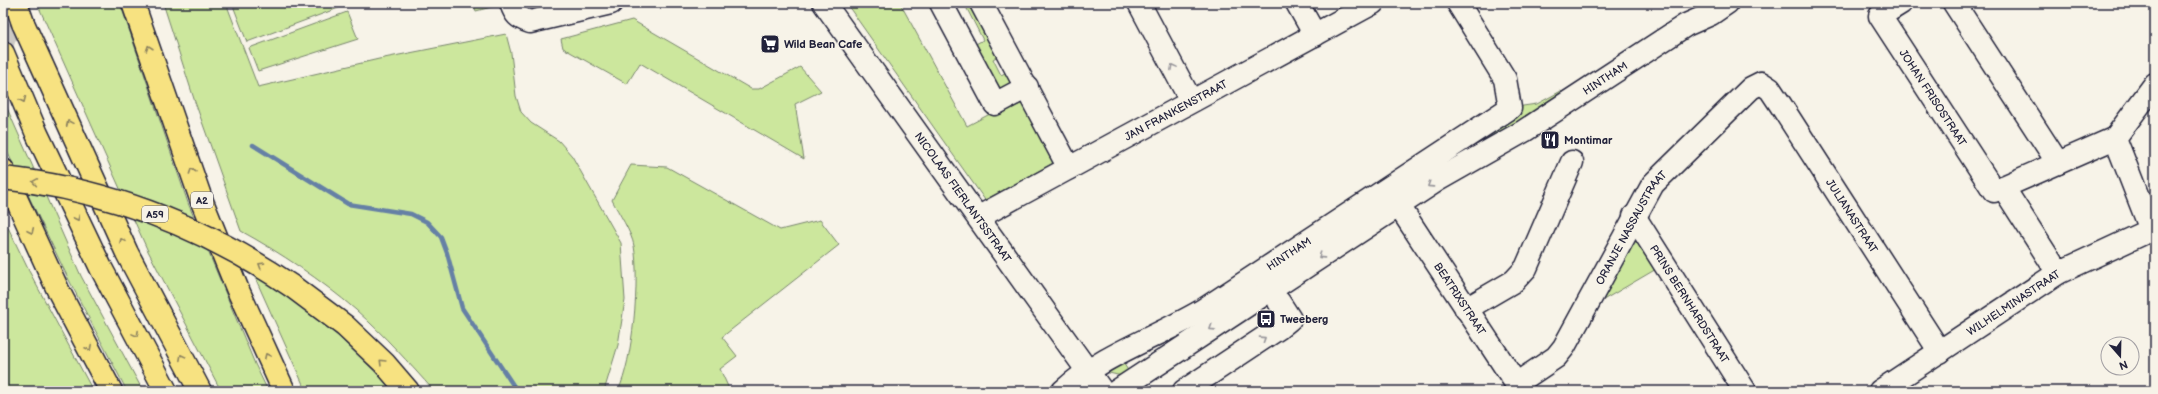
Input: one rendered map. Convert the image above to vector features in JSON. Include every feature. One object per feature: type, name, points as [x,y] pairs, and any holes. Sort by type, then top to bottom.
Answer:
[{"type":"highway","points":[[16,3],[127,253],[200,391]]},
{"type":"highway","name":"A2","points":[[133,3],[201,199],[237,288],[284,391]]},
{"type":"highway","points":[[5,59],[37,134],[101,268],[166,391]]},
{"type":"highway","points":[[3,170],[58,290],[111,391]]},
{"type":"highway","name":"A59","points":[[3,178],[69,188],[114,200],[163,216],[235,250],[293,287],[345,326],[384,363],[408,391]]},
{"type":"street","points":[[514,9],[520,19],[530,22],[556,9],[611,3]]},
{"type":"street","name":"NICOLAAS FIERLANTSSTRAAT","points":[[824,3],[979,217],[1102,391]]},
{"type":"street","points":[[941,3],[995,104],[1026,87]]},
{"type":"street","points":[[981,3],[1069,168]]},
{"type":"street","points":[[1139,3],[1191,101]]},
{"type":"street","points":[[1297,3],[1315,35]]},
{"type":"street","name":"JAN FRANKENSTRAAT","points":[[979,217],[1373,3]]},
{"type":"street","name":"HINTHAM","points":[[1063,391],[1088,370],[1119,352],[1173,328],[1203,310],[1510,108],[1505,80],[1458,3]]},
{"type":"street","name":"HINTHAM","points":[[1143,391],[1284,310],[1403,212],[1436,181],[1524,131],[1686,25],[1710,3]]},
{"type":"street","name":"HINTHAM","points":[[1686,25],[1711,14],[1727,3]]},
{"type":"street","name":"JOHAN FRISOSTRAAT","points":[[1901,3],[1880,16],[1994,191],[2003,187]]},
{"type":"street","points":[[1954,3],[2058,163]]},
{"type":"street","name":"ORANJE NASSAUSTRAAT","points":[[1519,387],[1556,357],[1564,347],[1652,184],[1751,88],[1761,83]]},
{"type":"street","name":"JULIANASTRAAT","points":[[1761,83],[1770,89],[1780,104],[1940,352]]},
{"type":"street","points":[[2058,273],[2003,187],[2115,138],[2155,84]]},
{"type":"street","points":[[2115,138],[2153,229]]},
{"type":"street","points":[[1466,309],[1514,280],[1526,268],[1572,162]]},
{"type":"street","name":"HINTHAM","points":[[1117,391],[1403,212]]},
{"type":"street","name":"BEATRIXSTRAAT","points":[[1403,212],[1519,387]]},
{"type":"street","name":"PRINS BERNHARDSTRAAT","points":[[1634,216],[1745,391]]},
{"type":"street","name":"WILHELMINASTRAAT","points":[[1880,391],[2058,273],[2153,229]]},
{"type":"street","name":"HINTHAM","points":[[1184,391],[1279,328],[1284,310]]},
{"type":"green space","points":[[37,3],[120,3],[188,203],[255,364],[268,391],[221,391],[147,249]]},
{"type":"green space","points":[[163,3],[226,3],[258,87],[379,59],[506,34],[511,53],[516,96],[521,112],[531,123],[559,141],[572,156],[621,243],[625,300],[618,345],[604,391],[434,391],[386,339],[343,299],[271,248],[241,231],[195,102]]},
{"type":"green space","points":[[232,3],[339,3],[341,7],[247,42]]},
{"type":"green space","points":[[473,3],[503,3],[503,4],[476,11]]},
{"type":"green space","points":[[846,3],[900,3],[967,126],[1028,94],[1062,158],[985,200]]},
{"type":"green space","points":[[964,3],[974,3],[1001,54],[993,59],[1001,75],[1011,70],[1012,83],[999,92],[974,45],[983,40]]},
{"type":"green space","points":[[347,12],[358,39],[258,71],[249,48]]},
{"type":"green space","points":[[632,20],[751,89],[759,89],[800,67],[821,91],[795,104],[804,159],[640,63],[627,84],[563,48],[561,39]]},
{"type":"green space","points":[[1561,91],[1563,95],[1444,170],[1442,159],[1512,111],[1523,106],[1537,104]]},
{"type":"green space","points":[[3,99],[81,276],[143,391],[127,391],[70,282],[3,143]]},
{"type":"green space","points":[[631,165],[667,167],[780,230],[820,220],[839,245],[722,337],[737,356],[720,369],[730,391],[618,391],[628,360],[634,320],[636,298],[636,260],[631,235],[612,200]]},
{"type":"green space","points":[[3,217],[29,271],[93,391],[8,391],[3,388]]},
{"type":"green space","points":[[1628,236],[1640,239],[1658,268],[1593,306]]},
{"type":"green space","points":[[253,273],[299,302],[339,337],[395,391],[306,391]]},
{"type":"green space","points":[[1120,358],[1131,375],[1122,376],[1109,373],[1107,369]]},
{"type":"waterway","points":[[253,145],[348,204],[411,214],[427,222],[441,237],[447,253],[462,308],[517,391]]},
{"type":"tunnel","points":[[3,44],[16,3]]},
{"type":"place","name":"Wild Bean Cafe","points":[[770,44]]},
{"type":"place","name":"Montimar","points":[[1550,140]]},
{"type":"place","name":"Tweeberg","points":[[1266,319]]}]
